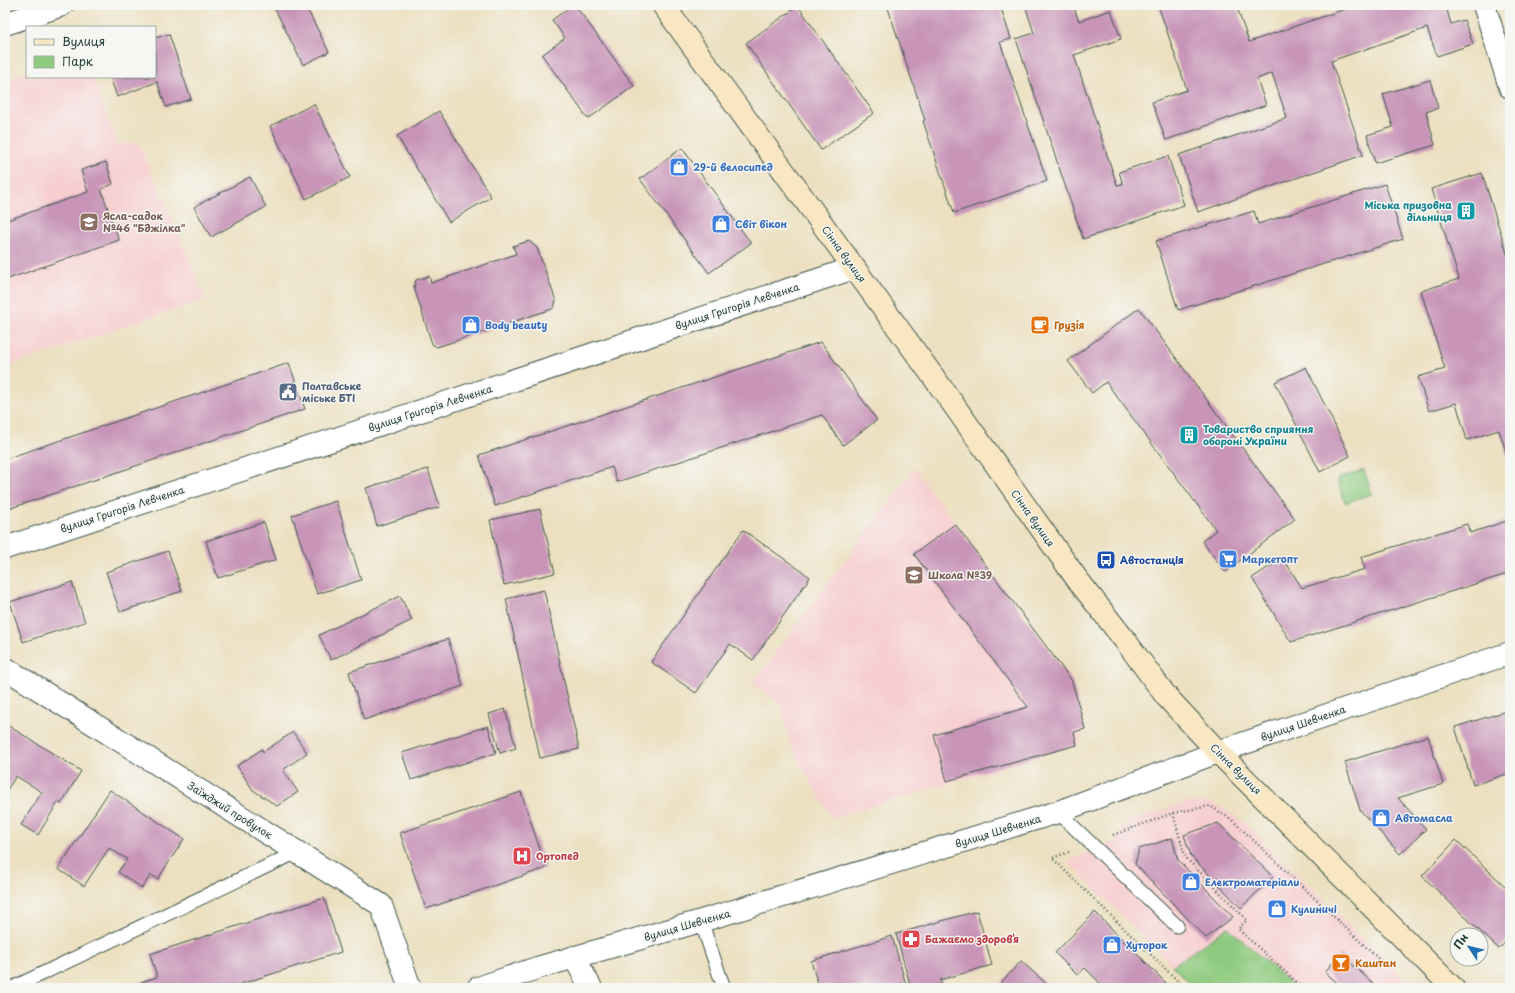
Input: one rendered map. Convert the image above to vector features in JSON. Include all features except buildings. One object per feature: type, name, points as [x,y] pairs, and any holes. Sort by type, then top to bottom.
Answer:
[{"type":"main road","name":"Сінна вулиця","points":[[663,5],[948,397],[1077,580],[1127,643],[1166,696],[1218,752],[1453,988]]},
{"type":"street","points":[[5,24],[62,5]]},
{"type":"street","points":[[1484,5],[1510,87]]},
{"type":"street","name":"вулиця Григорія Левченка","points":[[5,548],[854,268]]},
{"type":"street","name":"вулиця Шевченка","points":[[478,988],[574,957],[701,921],[1058,812],[1218,752],[1510,653]]},
{"type":"street","name":"Заїжджий провулок","points":[[5,668],[381,904],[410,988]]},
{"type":"street","points":[[574,957],[591,988]]},
{"type":"lane","points":[[1058,812],[1177,926]]},
{"type":"lane","points":[[12,988],[297,852]]},
{"type":"lane","points":[[701,921],[724,988]]},
{"type":"path","points":[[1185,988],[1052,858],[1173,813],[1210,806],[1231,819],[1387,967]]},
{"type":"path","points":[[1173,813],[1185,857],[1247,920],[1238,929],[1303,988]]},
{"type":"shaded area","name":"Ясла-садок №46 \"Бджілка\"","points":[[26,72],[26,78],[92,78],[118,144],[139,143],[206,299],[5,367],[5,80]]},
{"type":"shaded area","name":"Школа №39","points":[[915,469],[1072,681],[1085,729],[1078,745],[832,818],[796,756],[788,737],[782,705],[752,683]]},
{"type":"shaded area","points":[[1208,802],[1220,807],[1241,820],[1414,988],[1295,988],[1228,928],[1172,966],[1067,861],[1114,842],[1127,822],[1184,803]]},
{"type":"green space","points":[[1364,470],[1372,494],[1345,503],[1337,479]]},
{"type":"green space","points":[[1228,927],[1295,988],[1195,988],[1172,966]]},
{"type":"place","name":"29-й велосипед","points":[[679,167]]},
{"type":"place","name":"Міська призовна дільниця","points":[[1466,211]]},
{"type":"place","name":"Ясла-садок №46 \"Бджілка\"","points":[[89,222]]},
{"type":"place","name":"Світ вікон","points":[[721,224]]},
{"type":"place","name":"Body beauty","points":[[471,325]]},
{"type":"place","name":"Грузiя","points":[[1040,325]]},
{"type":"place","name":"Полтавське міське БТІ","points":[[288,392]]},
{"type":"place","name":"Товариство сприяння обороні України","points":[[1189,435]]},
{"type":"place","name":"Маркетопт","points":[[1228,559]]},
{"type":"place","name":"Автостанція","points":[[1106,560]]},
{"type":"place","name":"Школа №39","points":[[914,575]]},
{"type":"place","name":"Автомасла","points":[[1381,818]]},
{"type":"place","name":"Ортопед","points":[[522,856]]},
{"type":"place","name":"Електроматеріали","points":[[1191,882]]},
{"type":"place","name":"Кулиничі","points":[[1277,909]]},
{"type":"place","name":"Бажаємо здоровʼя","points":[[911,939]]},
{"type":"place","name":"Хуторок","points":[[1112,945]]},
{"type":"place","name":"Каштан","points":[[1341,963]]}]
